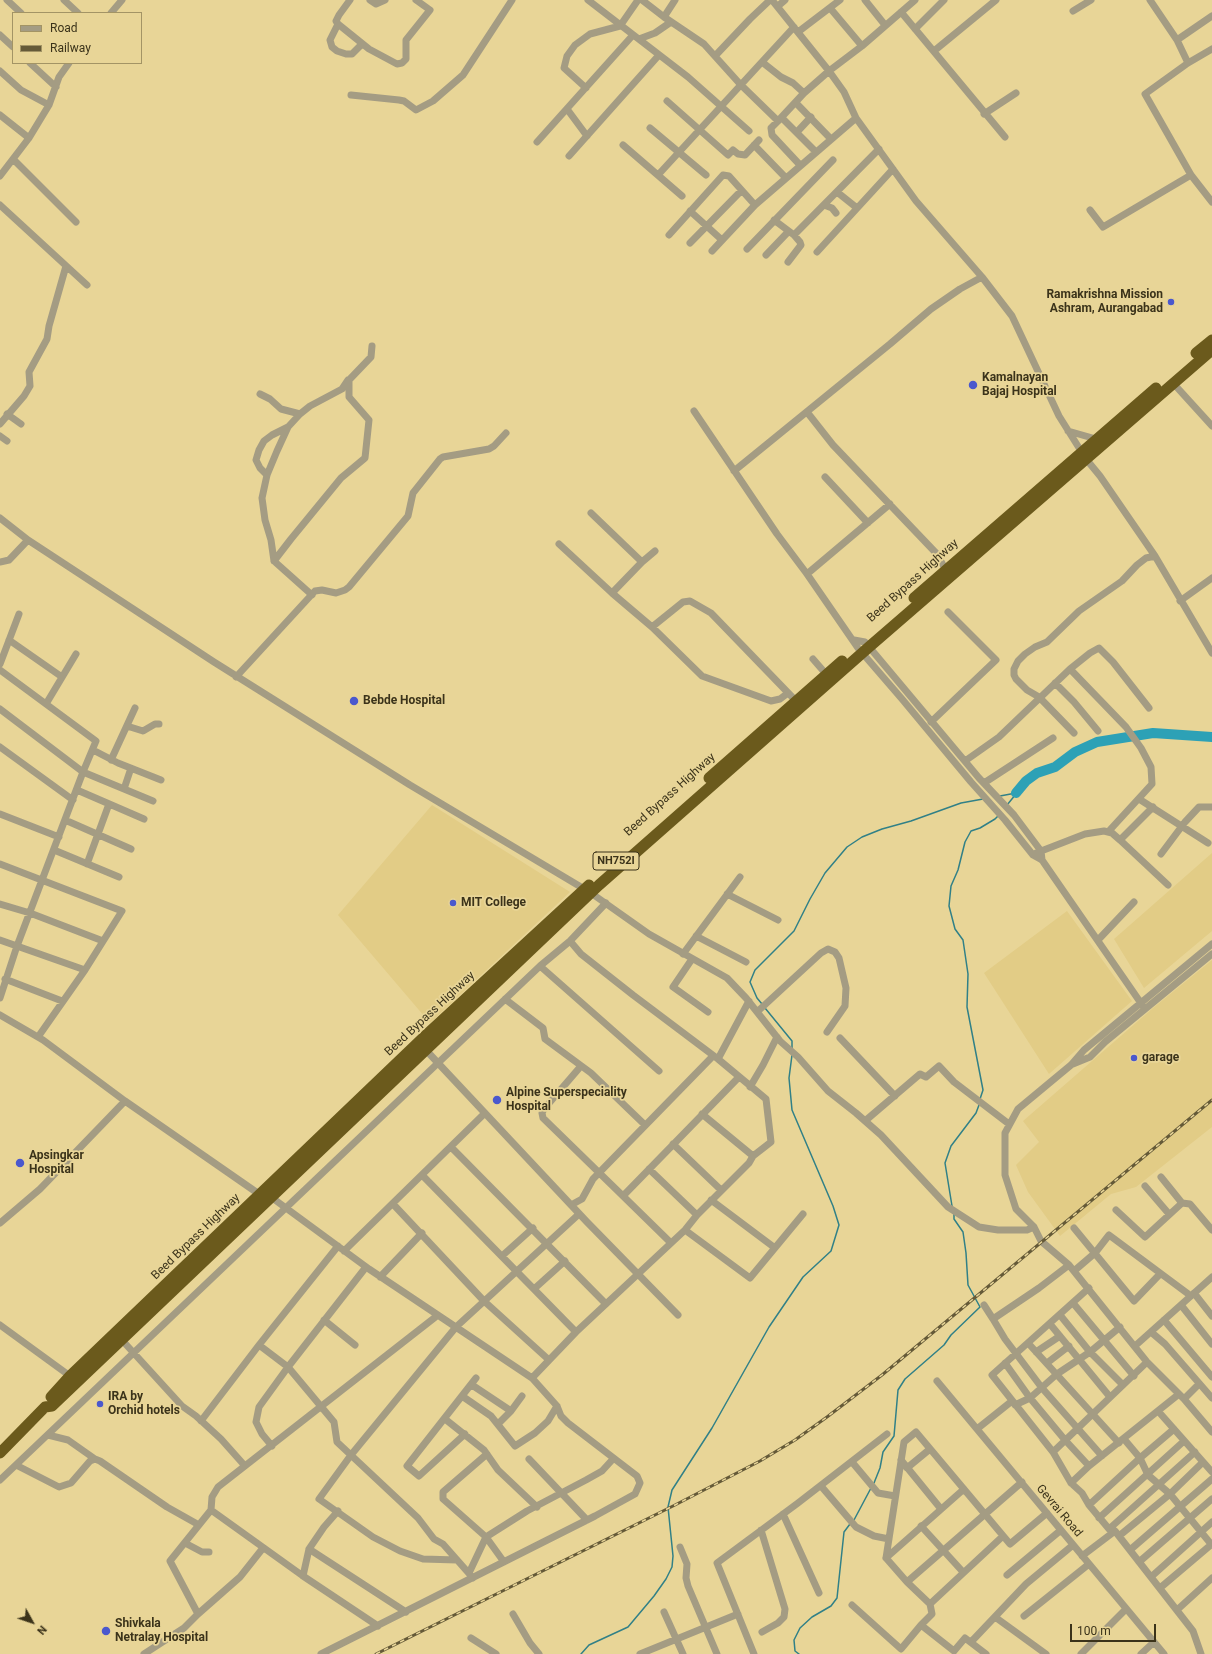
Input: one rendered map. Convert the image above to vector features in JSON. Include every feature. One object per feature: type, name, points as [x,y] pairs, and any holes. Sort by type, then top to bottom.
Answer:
[{"type":"highway","name":"Beed Bypass Highway","points":[[45,1408],[47,1401],[70,1376],[259,1194],[422,1046],[792,697],[826,674],[862,646],[1083,455],[1096,439],[1212,340]]},
{"type":"highway","name":"Beed Bypass Highway","points":[[587,891],[946,570],[1083,455],[1212,350]]},
{"type":"highway","name":"Beed Bypass Highway","points":[[0,1453],[45,1408],[52,1406],[121,1338],[271,1197],[422,1046]]},
{"type":"street","points":[[7,0],[20,12]]},
{"type":"street","points":[[64,0],[77,12]]},
{"type":"street","points":[[112,12],[122,0]]},
{"type":"street","points":[[350,0],[339,15],[336,21],[338,24],[330,40],[332,47],[337,51],[352,54],[362,44]]},
{"type":"street","points":[[370,0],[376,4],[385,0]]},
{"type":"street","points":[[338,24],[369,49],[397,64],[402,63],[406,59],[406,40],[430,10],[416,0]]},
{"type":"street","points":[[351,95],[404,101],[416,110],[433,101],[463,76],[512,0]]},
{"type":"street","points":[[588,0],[688,77],[749,131]]},
{"type":"street","points":[[586,88],[564,68],[567,56],[575,45],[590,34],[620,26],[638,0]]},
{"type":"street","points":[[642,0],[704,44],[740,84],[780,120],[797,132],[816,152]]},
{"type":"street","points":[[664,17],[675,0]]},
{"type":"street","points":[[715,56],[750,19],[771,0],[778,6],[844,92],[856,118],[916,202],[982,277],[1012,316],[1049,397],[1068,431],[1083,455],[1100,476],[1155,556],[1180,601],[1212,653]]},
{"type":"street","points":[[778,6],[785,0]]},
{"type":"street","points":[[658,175],[740,84],[762,62],[796,30],[840,0]]},
{"type":"street","points":[[865,0],[885,25]]},
{"type":"street","points":[[800,165],[772,135],[771,128],[804,93],[829,71],[862,46],[915,0]]},
{"type":"street","points":[[915,29],[944,0]]},
{"type":"street","points":[[934,51],[996,0]]},
{"type":"street","points":[[1073,11],[1091,0]]},
{"type":"street","points":[[1150,0],[1177,40],[1188,63]]},
{"type":"street","points":[[830,8],[862,46]]},
{"type":"street","points":[[901,12],[984,114],[1005,137]]},
{"type":"street","points":[[1177,40],[1212,16]]},
{"type":"street","points":[[639,39],[655,33],[672,22]]},
{"type":"street","points":[[0,35],[12,47]]},
{"type":"street","points":[[537,142],[633,35]]},
{"type":"street","points":[[1212,49],[1188,63],[1145,94],[1191,175],[1212,202]]},
{"type":"street","points":[[569,156],[659,55]]},
{"type":"street","points":[[762,62],[780,77],[793,83],[804,93]]},
{"type":"street","points":[[31,64],[56,87]]},
{"type":"street","points":[[0,176],[29,138],[49,105],[59,77],[68,64]]},
{"type":"street","points":[[0,71],[21,90],[49,105]]},
{"type":"street","points":[[984,114],[1016,94]]},
{"type":"street","points":[[667,102],[728,155],[733,150],[738,154],[745,155],[757,143],[786,178]]},
{"type":"street","points":[[796,103],[831,139]]},
{"type":"street","points":[[567,109],[587,136]]},
{"type":"street","points":[[0,115],[29,138]]},
{"type":"street","points":[[797,132],[811,117]]},
{"type":"street","points":[[712,251],[755,205],[856,118]]},
{"type":"street","points":[[650,128],[706,175]]},
{"type":"street","points":[[623,145],[682,196]]},
{"type":"street","points":[[766,255],[824,205],[879,149]]},
{"type":"street","points":[[13,159],[76,222]]},
{"type":"street","points":[[747,249],[833,160]]},
{"type":"street","points":[[817,252],[893,169]]},
{"type":"street","points":[[1090,210],[1103,227],[1191,175]]},
{"type":"street","points":[[669,235],[723,176],[729,176],[755,205]]},
{"type":"street","points":[[690,243],[742,191]]},
{"type":"street","points":[[837,192],[857,208]]},
{"type":"street","points":[[0,205],[87,285]]},
{"type":"street","points":[[824,205],[832,208],[836,213]]},
{"type":"street","points":[[690,211],[722,240]]},
{"type":"street","points":[[774,220],[800,242],[801,245],[788,262]]},
{"type":"street","points":[[0,424],[24,396],[30,386],[29,372],[48,339],[49,326],[66,266]]},
{"type":"street","points":[[734,471],[931,309],[960,288],[982,277]]},
{"type":"street","points":[[312,595],[274,561],[262,498],[267,475],[288,427],[310,406],[342,389],[348,380],[371,357],[372,346]]},
{"type":"street","points":[[274,561],[341,478],[365,458],[369,420],[349,397],[348,380]]},
{"type":"street","points":[[1173,383],[1212,426]]},
{"type":"street","points":[[260,394],[270,399],[281,409],[300,414]]},
{"type":"street","points":[[694,411],[777,534],[862,646],[1033,855],[1042,860]]},
{"type":"street","points":[[807,412],[833,445],[936,553],[946,570]]},
{"type":"street","points":[[7,414],[21,424]]},
{"type":"street","points":[[267,475],[260,468],[256,460],[259,450],[264,441],[288,427]]},
{"type":"street","points":[[1068,431],[1096,439]]},
{"type":"street","points":[[236,677],[315,591],[322,590],[336,593],[349,587],[408,516],[413,493],[440,459],[443,457],[489,449],[494,446],[506,433]]},
{"type":"street","points":[[0,436],[7,441]]},
{"type":"street","points":[[825,477],[868,523]]},
{"type":"street","points":[[807,574],[890,504]]},
{"type":"street","points":[[591,512],[642,562]]},
{"type":"street","points":[[0,518],[28,540],[236,677],[410,785],[587,891],[649,934],[727,978],[758,1010],[779,1039],[798,1057],[828,1091],[881,1135],[948,1207],[979,1227],[998,1230],[1026,1230],[1034,1227]]},
{"type":"street","points":[[0,562],[9,560],[28,540]]},
{"type":"street","points":[[559,544],[612,593],[652,627],[702,676],[771,701],[792,697]]},
{"type":"street","points":[[612,593],[642,562],[655,551]]},
{"type":"street","points":[[1074,732],[1039,697],[1027,690],[1016,679],[1014,669],[1018,661],[1035,647],[1047,642],[1079,611],[1122,581],[1146,558],[1155,556]]},
{"type":"street","points":[[1180,601],[1212,578]]},
{"type":"street","points":[[652,627],[683,602],[690,601],[711,613],[792,697]]},
{"type":"street","points":[[931,722],[996,660],[948,612]]},
{"type":"street","points":[[0,664],[19,614]]},
{"type":"street","points":[[9,640],[62,677]]},
{"type":"street","points":[[862,646],[1014,815],[1040,851],[1042,860],[1143,1006]]},
{"type":"street","points":[[965,761],[999,737],[1039,697],[1070,669],[1090,653],[1099,648],[1113,662],[1149,708]]},
{"type":"street","points":[[46,704],[76,654]]},
{"type":"street","points":[[813,659],[826,674]]},
{"type":"street","points":[[1070,669],[1126,727],[1141,748],[1151,768],[1152,784],[1108,832]]},
{"type":"street","points":[[0,670],[96,741],[17,946],[0,998]]},
{"type":"street","points":[[1055,683],[1098,730]]},
{"type":"street","points":[[111,760],[135,708]]},
{"type":"street","points":[[0,709],[83,772],[153,801]]},
{"type":"street","points":[[127,726],[143,731],[155,724],[159,724]]},
{"type":"street","points":[[987,786],[1053,738]]},
{"type":"street","points":[[0,747],[73,800]]},
{"type":"street","points":[[93,750],[111,760],[161,780]]},
{"type":"street","points":[[124,789],[131,768]]},
{"type":"street","points":[[77,790],[144,820]]},
{"type":"street","points":[[1139,799],[1208,843]]},
{"type":"street","points":[[87,864],[97,834],[110,804]]},
{"type":"street","points":[[1161,854],[1182,826],[1199,808],[1212,807]]},
{"type":"street","points":[[1120,840],[1152,808]]},
{"type":"street","points":[[0,814],[59,837]]},
{"type":"street","points":[[66,820],[131,848]]},
{"type":"street","points":[[1033,855],[1085,834],[1104,831],[1120,840],[1168,884]]},
{"type":"street","points":[[54,850],[119,877]]},
{"type":"street","points":[[0,864],[122,911],[85,970],[38,1037]]},
{"type":"street","points":[[683,954],[740,877]]},
{"type":"street","points":[[727,894],[778,920]]},
{"type":"street","points":[[1098,940],[1134,902]]},
{"type":"street","points":[[0,1480],[540,966],[570,941],[606,903]]},
{"type":"street","points":[[0,904],[30,913],[103,941]]},
{"type":"street","points":[[696,936],[746,962]]},
{"type":"street","points":[[0,940],[85,970]]},
{"type":"street","points":[[532,1378],[576,1332],[685,1230],[696,1215],[749,1163],[753,1156],[771,1142],[766,1099],[715,1057],[632,995],[581,954],[570,941]]},
{"type":"street","points":[[1143,1006],[1212,944]]},
{"type":"street","points":[[758,1010],[821,953],[828,949],[835,952],[839,958],[846,988],[845,1006],[827,1032]]},
{"type":"street","points":[[1212,954],[1084,1050],[1071,1065],[1018,1108],[1005,1133],[1005,1175],[1016,1209],[1034,1227],[1041,1241],[1072,1268],[1147,1362],[1181,1396],[1212,1432]]},
{"type":"street","points":[[692,959],[673,987],[708,1012]]},
{"type":"street","points":[[540,966],[660,1071]]},
{"type":"street","points":[[5,979],[62,1001]]},
{"type":"street","points":[[506,999],[543,1028],[545,1039],[591,1073],[645,1126]]},
{"type":"street","points":[[571,1205],[582,1199],[593,1179],[715,1057],[749,1001]]},
{"type":"street","points":[[0,1015],[38,1037],[125,1101],[259,1194]]},
{"type":"street","points":[[840,1038],[895,1096]]},
{"type":"street","points":[[750,1087],[779,1039]]},
{"type":"street","points":[[422,1046],[579,1214],[678,1315]]},
{"type":"street","points":[[581,1066],[542,1112],[544,1118],[671,1243]]},
{"type":"street","points":[[865,1121],[920,1074],[926,1077],[939,1066],[954,1082],[1009,1124]]},
{"type":"street","points":[[623,1196],[739,1077]]},
{"type":"street","points":[[0,1223],[40,1189],[125,1101]]},
{"type":"street","points":[[344,1251],[485,1113]]},
{"type":"street","points":[[702,1114],[753,1156]]},
{"type":"street","points":[[673,1144],[722,1190]]},
{"type":"street","points":[[451,1147],[547,1242],[606,1304]]},
{"type":"street","points":[[649,1169],[696,1215]]},
{"type":"street","points":[[422,1175],[576,1332]]},
{"type":"street","points":[[1161,1177],[1182,1203],[1190,1204],[1212,1230]]},
{"type":"street","points":[[1145,1186],[1169,1214]]},
{"type":"street","points":[[271,1197],[380,1277],[532,1378],[557,1406],[561,1416],[568,1423],[637,1476],[640,1483],[635,1494],[587,1520],[504,1562],[471,1575],[406,1612],[321,1654]]},
{"type":"street","points":[[711,1200],[775,1248]]},
{"type":"street","points":[[1116,1210],[1145,1237],[1182,1203]]},
{"type":"street","points":[[393,1204],[422,1233],[484,1301],[549,1360]]},
{"type":"street","points":[[457,1560],[423,1559],[400,1551],[373,1537],[319,1499],[351,1455],[456,1327],[579,1214]]},
{"type":"street","points":[[685,1230],[750,1278],[803,1214]]},
{"type":"street","points":[[502,1256],[533,1228]]},
{"type":"street","points":[[1074,1228],[1134,1301],[1160,1274]]},
{"type":"street","points":[[380,1277],[422,1233]]},
{"type":"street","points":[[993,1318],[1095,1253],[1109,1235],[1160,1274],[1192,1295],[1212,1316]]},
{"type":"street","points":[[201,1421],[338,1246]]},
{"type":"street","points":[[534,1289],[565,1261]]},
{"type":"street","points":[[272,1446],[262,1434],[256,1422],[259,1407],[288,1367],[366,1267]]},
{"type":"street","points":[[1135,1346],[1212,1277]]},
{"type":"street","points":[[1089,1288],[992,1375],[1052,1452],[1071,1483],[1082,1493],[1099,1518],[1130,1550],[1193,1631],[1201,1654]]},
{"type":"street","points":[[1073,1303],[1134,1376]]},
{"type":"street","points":[[984,1305],[1016,1354],[1042,1388],[1102,1456]]},
{"type":"street","points":[[1180,1305],[1212,1344]]},
{"type":"street","points":[[198,1614],[170,1561],[211,1510],[212,1496],[218,1487],[438,1315]]},
{"type":"street","points":[[1060,1315],[1090,1352],[1123,1385]]},
{"type":"street","points":[[324,1320],[355,1346]]},
{"type":"street","points":[[1164,1320],[1212,1377]]},
{"type":"street","points":[[1050,1324],[1069,1346],[1078,1360],[1110,1397]]},
{"type":"street","points":[[0,1325],[70,1376]]},
{"type":"street","points":[[977,1429],[1014,1403],[1030,1398],[1056,1374],[1090,1352],[1120,1327]]},
{"type":"street","points":[[1151,1332],[1165,1344],[1212,1398]]},
{"type":"street","points":[[1036,1352],[1060,1336]]},
{"type":"street","points":[[121,1338],[182,1406],[201,1421],[245,1466]]},
{"type":"street","points":[[1028,1343],[1093,1414],[1140,1458],[1148,1475],[1170,1494],[1212,1544],[1160,1588]]},
{"type":"street","points":[[259,1345],[288,1367],[322,1407],[334,1422],[337,1442],[418,1518],[434,1539],[443,1544],[471,1575]]},
{"type":"street","points":[[1047,1363],[1069,1346]]},
{"type":"street","points":[[1052,1452],[1134,1376],[1147,1362]]},
{"type":"street","points":[[1005,1363],[1030,1398],[1089,1466]]},
{"type":"street","points":[[466,1434],[419,1476],[407,1466],[476,1378]]},
{"type":"street","name":"Gevrai Road","points":[[938,1381],[1164,1654]]},
{"type":"street","points":[[1071,1483],[1089,1466],[1158,1411],[1200,1384]]},
{"type":"street","points":[[472,1385],[511,1411]]},
{"type":"street","points":[[462,1396],[499,1423],[516,1446],[548,1422],[557,1406]]},
{"type":"street","points":[[499,1423],[511,1411],[522,1396]]},
{"type":"street","points":[[1158,1411],[1212,1472]]},
{"type":"street","points":[[445,1419],[466,1434],[487,1454],[498,1470],[537,1507]]},
{"type":"street","points":[[1089,1505],[1174,1429]]},
{"type":"street","points":[[886,1558],[904,1442],[916,1432],[1010,1544],[1047,1513]]},
{"type":"street","points":[[754,1654],[717,1563],[888,1434]]},
{"type":"street","points":[[48,1435],[68,1440],[95,1460],[100,1461],[167,1507],[199,1525]]},
{"type":"street","points":[[1099,1518],[1184,1441]]},
{"type":"street","points":[[907,1468],[930,1449]]},
{"type":"street","points":[[1114,1532],[1195,1452]]},
{"type":"street","points":[[487,1454],[443,1492],[443,1499],[486,1537],[504,1562]]},
{"type":"street","points":[[529,1459],[587,1520]]},
{"type":"street","points":[[471,1575],[486,1537],[562,1493],[571,1490],[602,1470],[613,1459]]},
{"type":"street","points":[[16,1465],[59,1487],[71,1483],[90,1461],[95,1460]]},
{"type":"street","points":[[901,1460],[940,1509]]},
{"type":"street","points":[[852,1462],[871,1486],[884,1495],[896,1496]]},
{"type":"street","points":[[1082,1556],[1170,1494],[1203,1462]]},
{"type":"street","points":[[1130,1550],[1212,1479]]},
{"type":"street","points":[[907,1582],[1022,1482]]},
{"type":"street","points":[[821,1486],[856,1527],[874,1536],[889,1539]]},
{"type":"street","points":[[886,1558],[964,1489]]},
{"type":"street","points":[[1139,1562],[1212,1499]]},
{"type":"street","points":[[211,1510],[303,1576],[378,1626]]},
{"type":"street","points":[[303,1576],[309,1549],[324,1526],[338,1511]]},
{"type":"street","points":[[783,1514],[820,1593]]},
{"type":"street","points":[[1151,1577],[1212,1522]]},
{"type":"street","points":[[921,1526],[963,1572]]},
{"type":"street","points":[[761,1530],[785,1609],[784,1617],[778,1623],[762,1632]]},
{"type":"street","points":[[1007,1575],[1061,1530]]},
{"type":"street","points":[[930,1604],[1003,1536]]},
{"type":"street","points":[[185,1543],[202,1552],[209,1552]]},
{"type":"street","points":[[971,1642],[1026,1584],[1073,1545]]},
{"type":"street","points":[[680,1547],[687,1564],[687,1582],[717,1654]]},
{"type":"street","points":[[144,1654],[184,1628],[240,1576],[263,1548]]},
{"type":"street","points":[[309,1549],[406,1612]]},
{"type":"street","points":[[852,1605],[898,1652],[932,1614],[930,1604],[907,1582],[886,1558]]},
{"type":"street","points":[[1024,1616],[1089,1564]]},
{"type":"street","points":[[1177,1610],[1212,1578]]},
{"type":"street","points":[[1081,1654],[1126,1609]]},
{"type":"street","points":[[664,1612],[683,1654]]},
{"type":"street","points":[[513,1614],[530,1643],[539,1654]]},
{"type":"street","points":[[640,1654],[652,1652],[676,1639],[738,1614]]},
{"type":"street","points":[[995,1617],[1046,1654]]},
{"type":"street","points":[[921,1626],[954,1651],[966,1638],[986,1654]]},
{"type":"street","points":[[471,1638],[496,1654]]},
{"type":"street","points":[[1141,1654],[1154,1642]]},
{"type":"shaded area","name":"MIT College","points":[[432,805],[570,892],[430,1023],[338,915]]},
{"type":"shaded area","points":[[1212,853],[1212,931],[1144,988],[1114,939]]},
{"type":"shaded area","points":[[1067,911],[1132,1001],[1049,1074],[984,973]]},
{"type":"shaded area","points":[[1212,960],[1212,1127],[1136,1187],[1111,1194],[1060,1236],[1028,1192],[1016,1165],[1039,1142],[1023,1121],[1153,1008]]},
{"type":"waterway","points":[[1016,793],[1026,781],[1037,773],[1055,767],[1075,752],[1097,742],[1153,733],[1212,737]]},
{"type":"waterway","points":[[1000,796],[1016,793]]},
{"type":"waterway","points":[[1007,805],[1016,794]]},
{"type":"waterway","points":[[762,1004],[757,998],[750,982],[755,970],[794,931],[825,873],[847,847],[862,837],[882,829],[911,821],[961,803],[983,799]]},
{"type":"waterway","points":[[980,1099],[983,1090],[967,1007],[968,974],[963,940],[955,929],[949,906],[951,886],[958,870],[965,842],[971,831],[980,828],[998,816]]},
{"type":"waterway","points":[[765,1008],[792,1041],[792,1049]]},
{"type":"waterway","points":[[581,1654],[589,1645],[628,1627],[666,1579],[672,1567],[673,1556],[668,1507],[672,1490],[712,1428],[769,1327],[803,1277],[831,1251],[839,1225],[833,1206],[792,1110],[789,1078],[792,1055]]},
{"type":"waterway","points":[[952,1206],[945,1163],[951,1146],[976,1113],[979,1105]]},
{"type":"waterway","points":[[874,1483],[880,1468],[883,1452],[894,1436],[898,1390],[905,1379],[944,1345],[951,1335],[980,1307],[968,1285],[963,1232],[954,1219],[954,1214]]},
{"type":"waterway","points":[[854,1520],[871,1488]]},
{"type":"waterway","points":[[799,1654],[795,1651],[794,1640],[800,1628],[812,1617],[831,1606],[837,1598],[844,1532],[850,1524]]},
{"type":"railway","points":[[376,1654],[675,1505],[760,1461],[795,1440],[882,1375],[1212,1100]]},
{"type":"place","name":"Ramakrishna Mission Ashram, Aurangabad","points":[[1171,302]]},
{"type":"place","name":"Kamalnayan Bajaj Hospital","points":[[973,385]]},
{"type":"place","name":"Bebde Hospital","points":[[354,701]]},
{"type":"place","name":"MIT College","points":[[453,903]]},
{"type":"place","name":"garage","points":[[1134,1058]]},
{"type":"place","name":"Alpine Superspeciality Hospital","points":[[497,1100]]},
{"type":"place","name":"Apsingkar Hospital","points":[[20,1163]]},
{"type":"place","name":"IRA by Orchid hotels","points":[[100,1404]]},
{"type":"place","name":"Shivkala Netralay Hospital","points":[[106,1631]]}]
